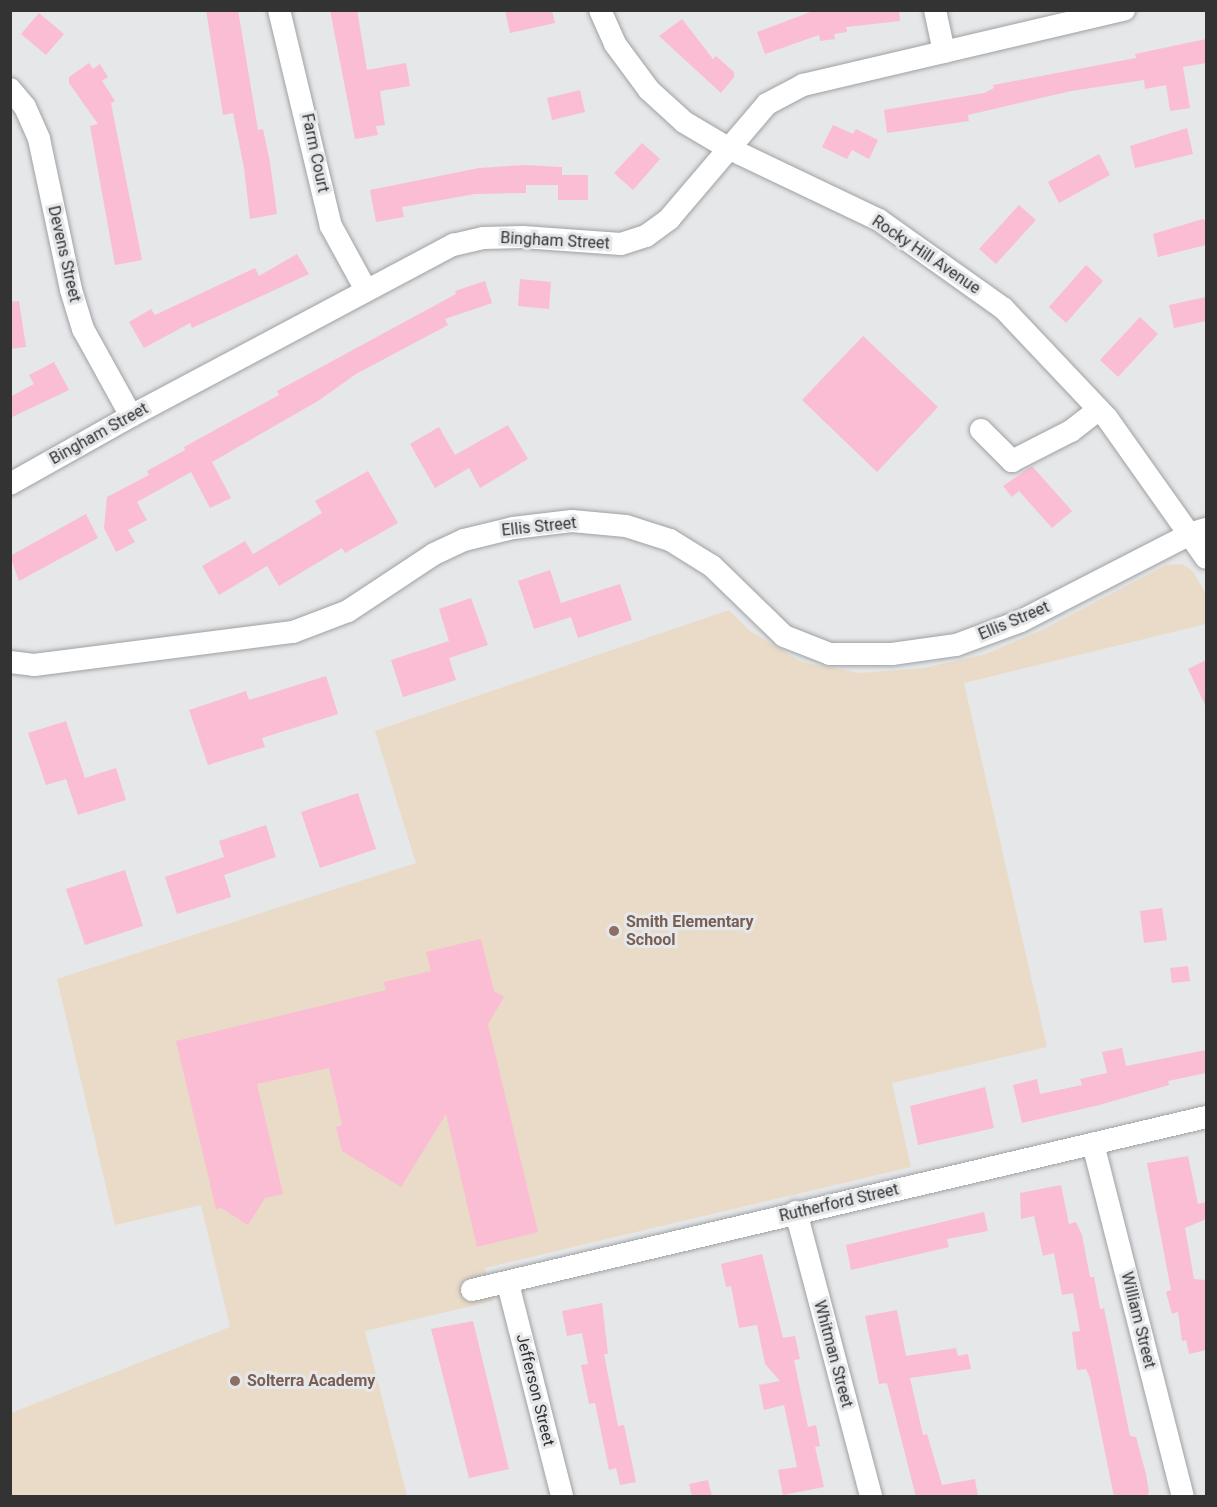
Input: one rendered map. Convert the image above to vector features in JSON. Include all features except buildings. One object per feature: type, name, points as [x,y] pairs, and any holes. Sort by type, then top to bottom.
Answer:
[{"type":"street","name":"Farm Court","points":[[279,10],[331,226],[366,290]]},
{"type":"street","name":"Rocky Hill Avenue","points":[[600,10],[615,44],[649,90],[684,122],[728,148],[879,220],[1004,308],[1098,410],[1199,531],[1206,558]]},
{"type":"street","points":[[935,10],[944,52]]},
{"type":"street","name":"Bingham Street","points":[[10,484],[131,416],[453,245],[483,238],[621,244],[646,236],[669,219],[767,104],[803,85],[1124,10]]},
{"type":"street","name":"Devens Street","points":[[10,89],[25,107],[39,139],[71,290],[83,329],[131,416]]},
{"type":"street","points":[[981,430],[1012,461],[1071,431],[1098,410]]},
{"type":"street","name":"Ellis Street","points":[[10,662],[34,665],[293,632],[348,611],[434,554],[464,540],[513,528],[572,521],[626,526],[670,540],[712,566],[784,636],[830,654],[892,654],[956,645],[1021,621],[1199,531]]},
{"type":"street","name":"Rutherford Street","points":[[472,1290],[508,1284],[796,1212],[1206,1117]]},
{"type":"street","name":"William Street","points":[[1093,1144],[1183,1497]]},
{"type":"street","name":"Whitman Street","points":[[796,1212],[871,1497]]},
{"type":"street","name":"Jefferson Street","points":[[508,1284],[562,1497]]},
{"type":"shaded area","name":"Smith Elementary School","points":[[1182,564],[1192,570],[1206,594],[1206,624],[964,683],[1047,1047],[892,1083],[911,1167],[485,1268],[493,1301],[365,1331],[407,1496],[11,1496],[11,1413],[230,1327],[201,1205],[115,1225],[57,979],[416,863],[375,731],[729,610],[750,631],[802,662],[860,673],[924,668],[986,654],[1044,629],[1166,565]]},
{"type":"place","name":"Smith Elementary School","points":[[614,931]]},
{"type":"place","name":"Solterra Academy","points":[[235,1381]]}]
